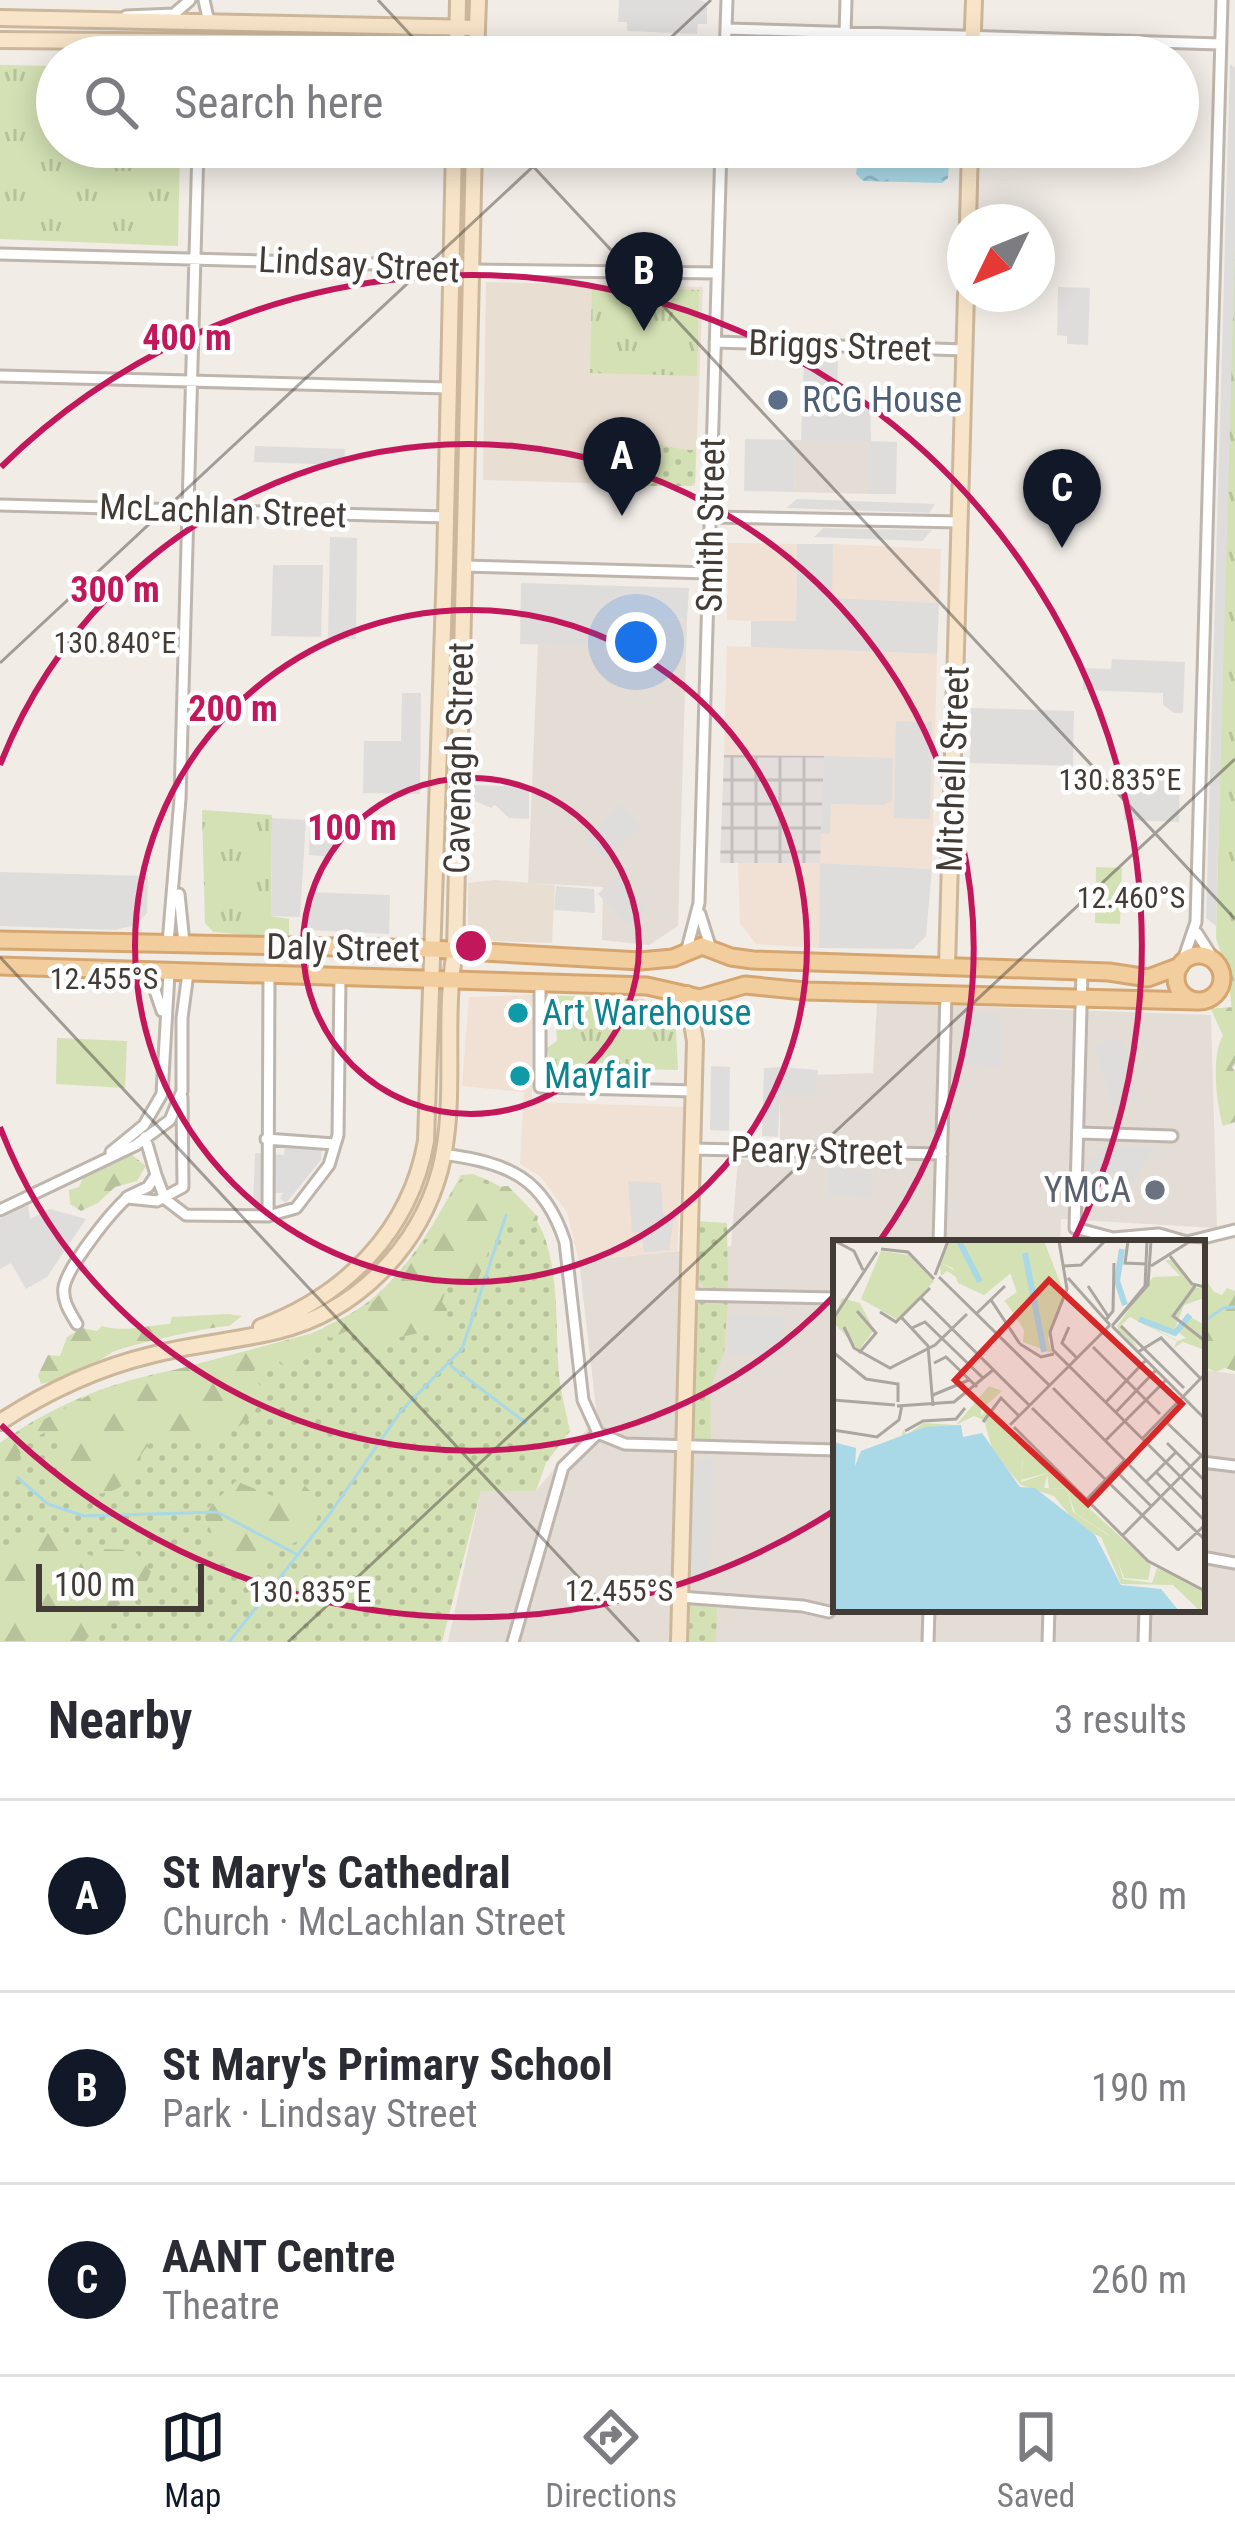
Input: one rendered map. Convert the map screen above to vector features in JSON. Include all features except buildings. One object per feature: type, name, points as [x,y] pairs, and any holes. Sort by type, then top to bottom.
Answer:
[{"type":"main road","name":"Daly Street","points":[[0,940],[454,950],[640,961],[666,959],[685,951]]},
{"type":"main road","points":[[170,973],[176,943]]},
{"type":"main road","points":[[176,943],[188,974]]},
{"type":"main road","points":[[269,976],[270,946]]},
{"type":"main road","points":[[314,948],[333,962],[340,978]]},
{"type":"main road","points":[[712,994],[724,981],[725,970],[713,950]]},
{"type":"main road","points":[[713,950],[753,960],[1082,971],[1148,978],[1196,956],[1216,963],[1222,977],[1214,996],[1197,1001],[805,991],[755,984],[712,994],[685,993],[674,971],[685,951],[713,950]]},
{"type":"main road","points":[[1181,965],[1176,977],[1180,991],[1197,1001]]},
{"type":"main road","name":"Daly Street","points":[[0,966],[647,986],[685,993]]},
{"type":"main road","name":"Mitchell Street","points":[[946,994],[947,967]]},
{"type":"street","points":[[115,20],[134,14],[174,14],[190,0]]},
{"type":"street","points":[[204,0],[208,18],[214,21]]},
{"type":"street","points":[[457,36],[458,0]]},
{"type":"street","points":[[477,36],[478,0]]},
{"type":"street","points":[[726,36],[727,0]]},
{"type":"street","points":[[845,34],[846,0]]},
{"type":"street","points":[[973,36],[974,0]]},
{"type":"street","points":[[1181,965],[1196,922],[1222,0]]},
{"type":"street","points":[[0,18],[214,21],[388,36]]},
{"type":"street","points":[[727,29],[930,36]]},
{"type":"street","points":[[0,40],[36,40]]},
{"type":"street","points":[[1199,43],[1220,44]]},
{"type":"street","points":[[176,943],[198,168]]},
{"type":"street","name":"Cavenagh Street","points":[[211,1342],[297,1312],[357,1271],[392,1228],[424,1152],[446,566],[453,168]]},
{"type":"street","name":"Cavenagh Street","points":[[211,1342],[308,1321],[366,1286],[397,1255],[419,1222],[443,1154],[454,950],[474,168]]},
{"type":"street","name":"Smith Street","points":[[713,950],[702,926],[700,902],[720,168]]},
{"type":"street","points":[[968,204],[969,168]]},
{"type":"street","name":"Lindsay Street","points":[[0,254],[717,273]]},
{"type":"street","name":"Mitchell Street","points":[[947,967],[965,312]]},
{"type":"street","name":"Briggs Street","points":[[716,342],[964,350]]},
{"type":"street","points":[[0,376],[469,388]]},
{"type":"street","name":"McLachlan Street","points":[[0,505],[446,517]]},
{"type":"street","points":[[446,517],[465,518]]},
{"type":"street","points":[[711,517],[960,523]]},
{"type":"street","points":[[446,566],[710,573]]},
{"type":"street","points":[[435,841],[457,841]]},
{"type":"street","name":"Smith Street","points":[[685,951],[700,902]]},
{"type":"street","points":[[1196,922],[1200,942],[1216,963]]},
{"type":"street","points":[[1082,971],[1074,1219],[1080,1231],[1113,1238],[1159,1234],[1180,1240]]},
{"type":"street","points":[[149,973],[164,1022]]},
{"type":"street","points":[[86,1167],[144,1126],[159,1103],[170,973]]},
{"type":"street","points":[[186,1215],[180,1058],[188,974]]},
{"type":"street","points":[[268,1216],[269,976]]},
{"type":"street","points":[[144,1126],[165,1199],[186,1215],[268,1216],[296,1208],[329,1165],[338,1135],[340,978]]},
{"type":"street","points":[[540,984],[540,1087],[694,1091]]},
{"type":"street","points":[[679,1642],[695,1042],[685,993]]},
{"type":"street","points":[[695,1042],[712,994]]},
{"type":"street","name":"Mitchell Street","points":[[939,1240],[946,994]]},
{"type":"street","points":[[163,1058],[180,1058]]},
{"type":"street","points":[[428,1084],[447,1084]]},
{"type":"street","points":[[0,1210],[145,1140],[175,1112],[182,1091]]},
{"type":"street","points":[[159,1103],[175,1112]]},
{"type":"street","points":[[1080,1133],[1172,1136]]},
{"type":"street","points":[[266,1139],[334,1144]]},
{"type":"street","name":"Peary Street","points":[[692,1149],[942,1154]]},
{"type":"street","points":[[424,1152],[501,1165],[546,1198],[565,1243],[584,1400],[598,1433],[625,1444],[833,1450]]},
{"type":"street","points":[[77,1324],[64,1300],[66,1282],[123,1201],[148,1187],[156,1175]]},
{"type":"street","points":[[123,1201],[165,1199],[184,1183]]},
{"type":"street","points":[[1195,1240],[1235,1230]]},
{"type":"street","points":[[687,1294],[833,1298]]},
{"type":"street","points":[[0,1422],[54,1390],[100,1371],[211,1342]]},
{"type":"street","points":[[513,1642],[559,1477],[569,1458],[598,1433]]},
{"type":"street","points":[[1205,1462],[1235,1466]]},
{"type":"street","points":[[1205,1557],[1235,1563]]},
{"type":"street","points":[[680,1597],[829,1612]]},
{"type":"street","points":[[928,1642],[929,1612]]},
{"type":"street","points":[[1048,1642],[1049,1612]]},
{"type":"street","points":[[1144,1642],[1145,1612]]},
{"type":"shaded area","points":[[619,0],[699,0],[707,3],[707,24],[698,24],[697,34],[627,31],[627,22],[618,22]]},
{"type":"shaded area","points":[[1230,64],[1235,68],[1235,245],[1216,926],[1206,918]]},
{"type":"shaded area","points":[[486,282],[703,287],[695,486],[483,480]]},
{"type":"shaded area","points":[[1058,287],[1090,288],[1088,345],[1067,344],[1067,336],[1057,335]]},
{"type":"shaded area","points":[[804,360],[838,360],[837,400],[870,402],[871,441],[897,442],[896,494],[870,494],[870,441],[801,441]]},
{"type":"shaded area","points":[[745,439],[795,440],[794,492],[744,491]]},
{"type":"shaded area","points":[[795,440],[871,441],[870,494],[794,492]]},
{"type":"shaded area","points":[[255,446],[345,449],[344,465],[254,462]]},
{"type":"shaded area","points":[[797,499],[935,504],[929,513],[786,508]]},
{"type":"shaded area","points":[[823,528],[932,530],[922,541],[814,537]]},
{"type":"shaded area","points":[[330,537],[357,538],[356,639],[328,639]]},
{"type":"shaded area","points":[[728,543],[797,544],[796,622],[727,620]]},
{"type":"shaded area","points":[[797,544],[833,544],[832,598],[939,603],[937,654],[751,647],[751,621],[796,621]]},
{"type":"shaded area","points":[[833,544],[941,549],[939,603],[831,598]]},
{"type":"shaded area","points":[[273,565],[323,565],[321,637],[271,636]]},
{"type":"shaded area","points":[[521,583],[689,588],[687,620],[594,616],[593,646],[520,644]]},
{"type":"shaded area","points":[[594,616],[687,620],[678,926],[649,945],[602,940],[603,887],[528,883],[538,642]]},
{"type":"shaded area","points":[[727,646],[937,654],[932,869],[821,863],[819,948],[756,944],[740,923],[738,863],[820,863],[724,755]]},
{"type":"shaded area","points":[[1112,659],[1185,662],[1183,713],[1163,705],[1163,693],[1083,690],[1083,668],[1111,669]]},
{"type":"shaded area","points":[[402,693],[421,693],[420,794],[363,793],[364,741],[401,741]]},
{"type":"shaded area","points":[[971,708],[1074,711],[1073,766],[970,763]]},
{"type":"shaded area","points":[[896,721],[932,722],[930,819],[894,818]]},
{"type":"shaded area","points":[[724,755],[824,756],[820,863],[720,863]]},
{"type":"shaded area","points":[[824,756],[893,758],[892,801],[831,804],[830,834],[821,833]]},
{"type":"shaded area","points":[[1153,769],[1180,770],[1179,822],[1124,820],[1123,783]]},
{"type":"shaded area","points":[[470,785],[529,787],[529,819],[509,818],[495,805],[491,808],[470,799]]},
{"type":"shaded area","points":[[621,804],[642,826],[605,860],[585,838]]},
{"type":"shaded area","points":[[310,817],[342,818],[331,857],[309,855]]},
{"type":"shaded area","points":[[272,818],[306,820],[300,917],[271,916]]},
{"type":"shaded area","points":[[820,863],[932,869],[926,936],[913,949],[819,948]]},
{"type":"shaded area","points":[[0,872],[148,876],[147,913],[136,925],[115,930],[0,926]]},
{"type":"shaded area","points":[[618,876],[648,908],[628,926],[598,894]]},
{"type":"shaded area","points":[[495,880],[555,885],[552,943],[493,941],[468,926],[468,883]]},
{"type":"shaded area","points":[[556,886],[594,889],[595,913],[554,910]]},
{"type":"shaded area","points":[[308,892],[390,895],[389,934],[308,930]]},
{"type":"shaded area","points":[[532,995],[532,1102],[685,1107],[677,1251],[579,1261],[567,1212],[540,1176],[520,1164],[524,1092],[462,1086],[469,997]]},
{"type":"shaded area","points":[[877,1003],[1211,1015],[1217,1228],[1061,1219],[1060,1240],[833,1240],[833,1612],[1205,1612],[1205,1370],[1235,1374],[1235,1642],[448,1642],[481,1491],[536,1491],[597,1417],[579,1261],[731,1246],[738,1159],[780,1162],[780,1076],[873,1073]]},
{"type":"shaded area","points":[[970,1012],[1002,1014],[1002,1067],[960,1064],[961,1018]]},
{"type":"shaded area","points":[[1122,1037],[1139,1100],[1112,1107],[1095,1045]]},
{"type":"shaded area","points":[[711,1066],[730,1067],[729,1131],[710,1130]]},
{"type":"shaded area","points":[[764,1068],[818,1070],[814,1096],[780,1096],[778,1137],[762,1136]]},
{"type":"shaded area","points":[[285,1145],[322,1146],[321,1160],[286,1203],[280,1198],[283,1193],[275,1193],[263,1204],[253,1204],[255,1153],[284,1155]]},
{"type":"shaded area","points":[[1156,1146],[1132,1184],[1111,1172],[1097,1197],[1084,1194],[1088,1161],[1102,1148]]},
{"type":"shaded area","points":[[829,1167],[871,1170],[872,1197],[829,1196]]},
{"type":"shaded area","points":[[628,1181],[661,1183],[663,1214],[674,1216],[669,1250],[644,1252],[641,1232],[632,1233]]},
{"type":"shaded area","points":[[28,1204],[30,1219],[50,1209],[86,1219],[47,1277],[26,1289],[11,1263],[0,1269],[0,1219]]},
{"type":"shaded area","points":[[729,1314],[783,1316],[782,1356],[728,1354]]},
{"type":"shaded area","points":[[703,1458],[714,1458],[709,1577],[691,1575],[694,1466]]},
{"type":"green space","points":[[0,65],[36,66],[36,168],[180,168],[178,246],[0,239]]},
{"type":"green space","points":[[1235,174],[1235,1037],[1228,975],[1216,938]]},
{"type":"green space","points":[[592,286],[699,290],[697,376],[590,373]]},
{"type":"green space","points":[[638,441],[696,450],[695,481],[691,486],[629,486],[627,461],[634,456]]},
{"type":"green space","points":[[202,810],[272,815],[271,916],[289,919],[289,939],[213,932],[205,923]]},
{"type":"green space","points":[[1096,867],[1122,868],[1120,924],[1095,923]]},
{"type":"green space","points":[[541,995],[643,999],[675,1010],[678,1070],[551,1067],[547,1048],[557,1041],[555,1003],[544,1010]]},
{"type":"green space","points":[[1235,1007],[1235,1122],[1223,1126],[1216,1080],[1223,1036],[1211,1009],[1201,1009]]},
{"type":"green space","points":[[57,1038],[127,1041],[125,1088],[56,1084]]},
{"type":"green space","points":[[132,1155],[146,1166],[137,1181],[115,1187],[81,1211],[70,1204],[69,1190],[79,1187],[85,1173]]},
{"type":"green space","points":[[473,1174],[514,1196],[543,1233],[552,1267],[559,1375],[570,1431],[546,1463],[536,1491],[481,1491],[442,1642],[0,1642],[0,1443],[53,1411],[111,1386],[260,1350],[337,1321],[393,1279],[461,1175]]},
{"type":"green space","points":[[467,1177],[495,1187],[508,1186],[538,1217],[536,1226],[526,1232],[515,1226],[497,1228],[472,1296],[465,1296],[453,1283],[447,1287],[442,1302],[447,1309],[439,1333],[433,1330],[373,1343],[361,1338],[360,1330],[331,1338],[323,1334],[324,1327],[370,1305],[429,1239],[457,1185]]},
{"type":"green space","points":[[696,1221],[727,1223],[728,1290],[707,1290],[695,1278]]},
{"type":"green space","points":[[1205,1278],[1214,1292],[1235,1291],[1235,1371],[1205,1367]]},
{"type":"green space","points":[[698,1302],[728,1302],[724,1353],[710,1388],[711,1442],[699,1441],[690,1431],[694,1307]]},
{"type":"green space","points":[[242,1316],[229,1326],[119,1350],[69,1376],[41,1384],[38,1375],[48,1355],[60,1356],[67,1337],[82,1328],[136,1328],[170,1324],[172,1317]]},
{"type":"green space","points":[[309,1334],[313,1340],[309,1358],[288,1368],[273,1356],[254,1370],[254,1379],[264,1389],[255,1410],[209,1446],[193,1438],[154,1437],[132,1467],[130,1479],[82,1500],[64,1484],[62,1443],[46,1432],[23,1443],[15,1475],[0,1484],[0,1443],[99,1390]]},
{"type":"green space","points":[[236,1481],[275,1497],[303,1484],[322,1503],[309,1532],[271,1554],[265,1571],[257,1575],[227,1567],[203,1513]]},
{"type":"green space","points":[[62,1530],[71,1536],[72,1548],[95,1557],[102,1549],[134,1550],[151,1572],[143,1590],[114,1608],[84,1642],[0,1642],[0,1550],[30,1536]]},
{"type":"green space","points":[[691,1605],[717,1608],[716,1642],[684,1642],[685,1609]]},
{"type":"water","points":[[857,168],[949,168],[942,183],[863,181]]},
{"type":"waterway","points":[[229,1642],[329,1515],[401,1411],[462,1349],[506,1215]]},
{"type":"waterway","points":[[1205,1321],[1223,1308],[1235,1307]]},
{"type":"waterway","points":[[451,1366],[526,1423]]},
{"type":"waterway","points":[[18,1478],[48,1504],[84,1516],[217,1512],[298,1555]]},
{"type":"place","name":"St Mary's Primary School","points":[[644,331]]},
{"type":"place","name":"RCG House","points":[[778,400]]},
{"type":"place","name":"St Mary's Cathedral","points":[[622,516]]},
{"type":"place","name":"AANT Centre","points":[[1062,548]]},
{"type":"place","name":"Art Warehouse","points":[[518,1013]]},
{"type":"place","name":"Mayfair","points":[[520,1076]]},
{"type":"place","name":"YMCA","points":[[1155,1190]]}]
